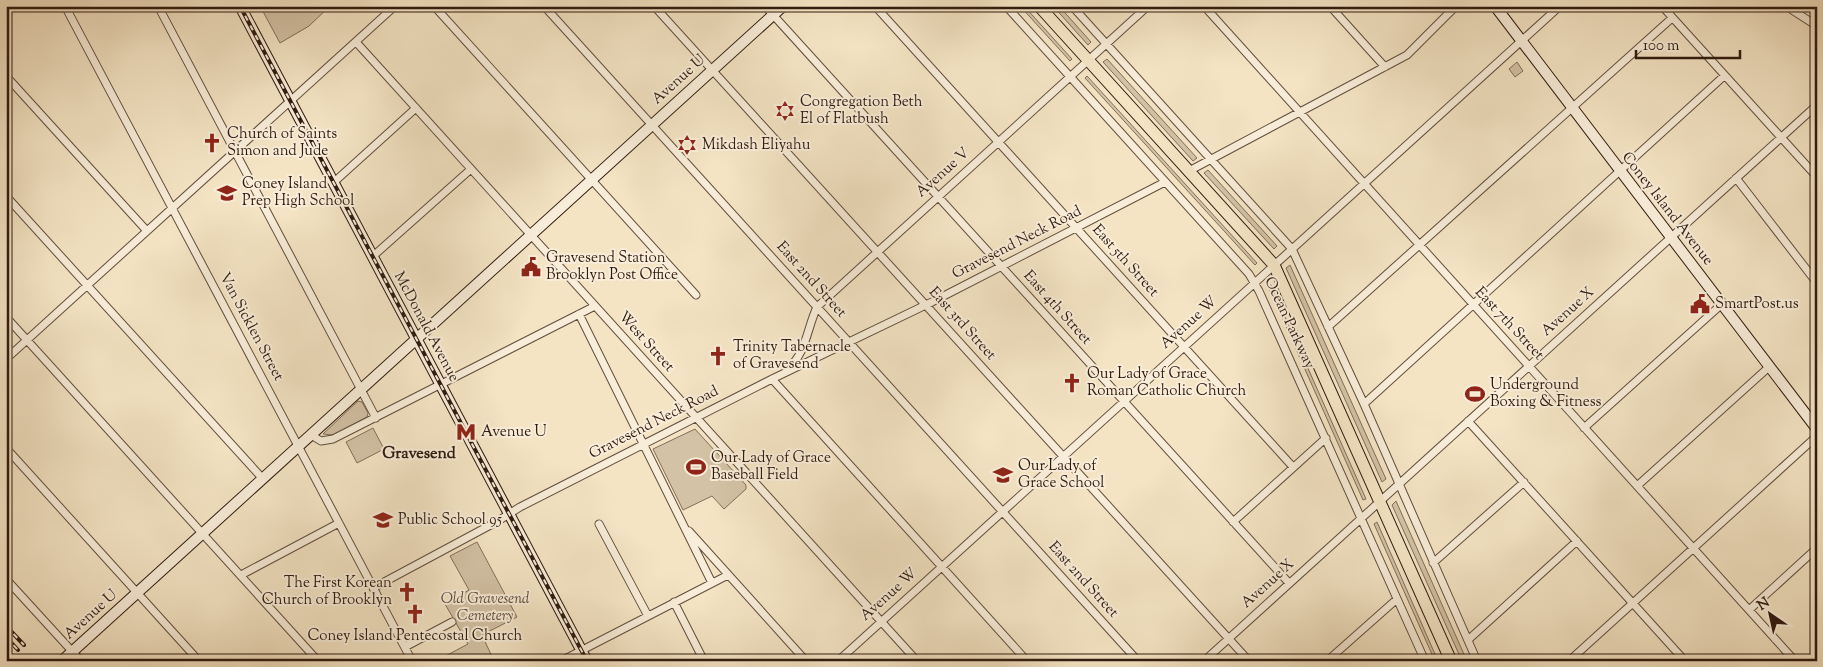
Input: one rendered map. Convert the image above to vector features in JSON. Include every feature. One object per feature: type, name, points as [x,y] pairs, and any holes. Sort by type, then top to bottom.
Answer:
[{"type":"main road","name":"McDonald Avenue","points":[[240,6],[587,661]]},
{"type":"main road","name":"Avenue U","points":[[62,661],[783,6]]},
{"type":"main road","name":"Ocean Parkway","points":[[1039,6],[1274,265],[1451,661]]},
{"type":"main road","name":"Coney Island Avenue","points":[[1495,6],[1817,429]]},
{"type":"street","name":"Van Sicklen Street","points":[[65,6],[412,661]]},
{"type":"street","points":[[158,6],[376,418]]},
{"type":"street","points":[[6,359],[395,6]]},
{"type":"street","points":[[434,6],[696,295]]},
{"type":"street","name":"East 2nd Street","points":[[544,6],[1138,661]]},
{"type":"street","name":"East 3rd Street","points":[[654,6],[1249,661]]},
{"type":"street","name":"East 4th Street","points":[[765,6],[1289,584]]},
{"type":"street","name":"East 5th Street","points":[[875,6],[1293,467]]},
{"type":"street","name":"Ocean Parkway","points":[[1006,6],[1249,274],[1255,283],[1425,661]]},
{"type":"street","points":[[1072,6],[1292,249],[1364,404],[1477,661]]},
{"type":"street","name":"Avenue V","points":[[776,377],[799,358],[817,307],[1148,6]]},
{"type":"street","name":"East 7th Street","points":[[1204,6],[1795,661]]},
{"type":"street","points":[[1330,6],[1385,67]]},
{"type":"street","points":[[1189,171],[1407,56],[1456,6]]},
{"type":"street","name":"Avenue W","points":[[838,661],[1560,6]]},
{"type":"street","points":[[1662,6],[1817,177]]},
{"type":"street","points":[[1786,6],[1817,26]]},
{"type":"street","points":[[1328,327],[1672,18]]},
{"type":"street","name":"West Street","points":[[356,42],[917,661]]},
{"type":"street","points":[[1364,404],[1724,76]]},
{"type":"street","points":[[8,81],[147,231]]},
{"type":"street","name":"Avenue X","points":[[1204,661],[1817,105]]},
{"type":"street","points":[[333,182],[416,108]]},
{"type":"street","points":[[372,257],[471,169]]},
{"type":"street","points":[[1736,178],[1817,284]]},
{"type":"street","name":"Gravesend Neck Road","points":[[373,588],[520,507],[776,377],[926,305],[1165,182]]},
{"type":"street","points":[[6,196],[263,479]]},
{"type":"street","points":[[1584,428],[1722,304]]},
{"type":"street","points":[[311,435],[321,441],[333,439],[595,306]]},
{"type":"street","points":[[579,314],[642,445],[712,583]]},
{"type":"street","points":[[6,317],[318,661]]},
{"type":"street","points":[[1637,486],[1769,366]]},
{"type":"street","points":[[776,377],[1027,661]]},
{"type":"street","points":[[1468,421],[1686,661]]},
{"type":"street","points":[[1575,659],[1633,603],[1817,436]]},
{"type":"street","points":[[1233,522],[1326,438]]},
{"type":"street","points":[[6,448],[199,661]]},
{"type":"street","points":[[1433,563],[1524,482]]},
{"type":"street","points":[[241,575],[339,523]]},
{"type":"street","points":[[682,523],[806,661]]},
{"type":"street","points":[[599,524],[648,616]]},
{"type":"street","points":[[1468,640],[1577,541]]},
{"type":"street","points":[[1749,610],[1817,548]]},
{"type":"street","points":[[561,661],[728,574]]},
{"type":"street","points":[[6,579],[81,661]]},
{"type":"street","points":[[1327,661],[1397,599]]},
{"type":"street","points":[[674,602],[704,661]]},
{"type":"street","points":[[405,647],[452,622]]},
{"type":"street","points":[[1809,661],[1817,654]]},
{"type":"green space","points":[[260,6],[330,6],[309,26],[280,43]]},
{"type":"green space","points":[[1020,6],[1024,6],[1072,59],[1070,61]]},
{"type":"green space","points":[[1053,6],[1059,6],[1091,42],[1088,45]]},
{"type":"green space","points":[[1107,59],[1197,158],[1193,161],[1103,62]]},
{"type":"green space","points":[[1517,62],[1523,71],[1515,77],[1509,69]]},
{"type":"green space","points":[[1087,76],[1257,263],[1255,265],[1085,78]]},
{"type":"green space","points":[[1208,170],[1277,246],[1274,249],[1204,173]]},
{"type":"green space","points":[[1290,265],[1386,479],[1382,482],[1286,268]]},
{"type":"green space","points":[[1271,285],[1366,499],[1363,500],[1268,286]]},
{"type":"green space","points":[[358,401],[362,402],[368,413],[367,417],[333,435],[323,434]]},
{"type":"green space","points":[[373,428],[384,449],[357,463],[346,442]]},
{"type":"green space","name":"Our Lady of Grace Baseball Field","points":[[695,429],[746,485],[746,489],[724,509],[712,496],[683,510],[653,449]]},
{"type":"green space","points":[[1396,501],[1467,661],[1462,661],[1392,505]]},
{"type":"green space","points":[[1377,522],[1438,661],[1435,661],[1374,524]]},
{"type":"green space","name":"Old Gravesend Cemetery","points":[[477,542],[517,617],[482,635],[494,661],[436,661],[468,644],[445,604],[469,590],[450,556]]},
{"type":"railway","points":[[240,6],[587,661]]},
{"type":"railway","points":[[6,626],[24,645]]},
{"type":"railway","points":[[6,637],[18,650]]},
{"type":"place","name":"Congregation Beth El of Flatbush","points":[[785,111]]},
{"type":"place","name":"Church of Saints Simon and Jude","points":[[212,143]]},
{"type":"place","name":"Mikdash Eliyahu","points":[[687,145]]},
{"type":"place","name":"Coney Island Prep High School","points":[[227,193]]},
{"type":"place","name":"Gravesend Station Brooklyn Post Office","points":[[531,267]]},
{"type":"place","name":"SmartPost.us","points":[[1700,304]]},
{"type":"place","name":"Trinity Tabernacle of Gravesend","points":[[718,356]]},
{"type":"place","name":"Our Lady of Grace Roman Catholic Church","points":[[1072,383]]},
{"type":"place","name":"Underground Boxing & Fitness","points":[[1475,394]]},
{"type":"place","name":"Avenue U","points":[[466,432]]},
{"type":"place","name":"Our Lady of Grace Baseball Field","points":[[696,467]]},
{"type":"place","name":"Our Lady of Grace School","points":[[1003,475]]},
{"type":"place","name":"Public School 95","points":[[383,520]]},
{"type":"place","name":"The First Korean Church of Brooklyn","points":[[407,592]]},
{"type":"place","name":"Coney Island Pentecostal Church","points":[[415,614]]},
{"type":"district","name":"Gravesend","points":[[419,454]]}]
